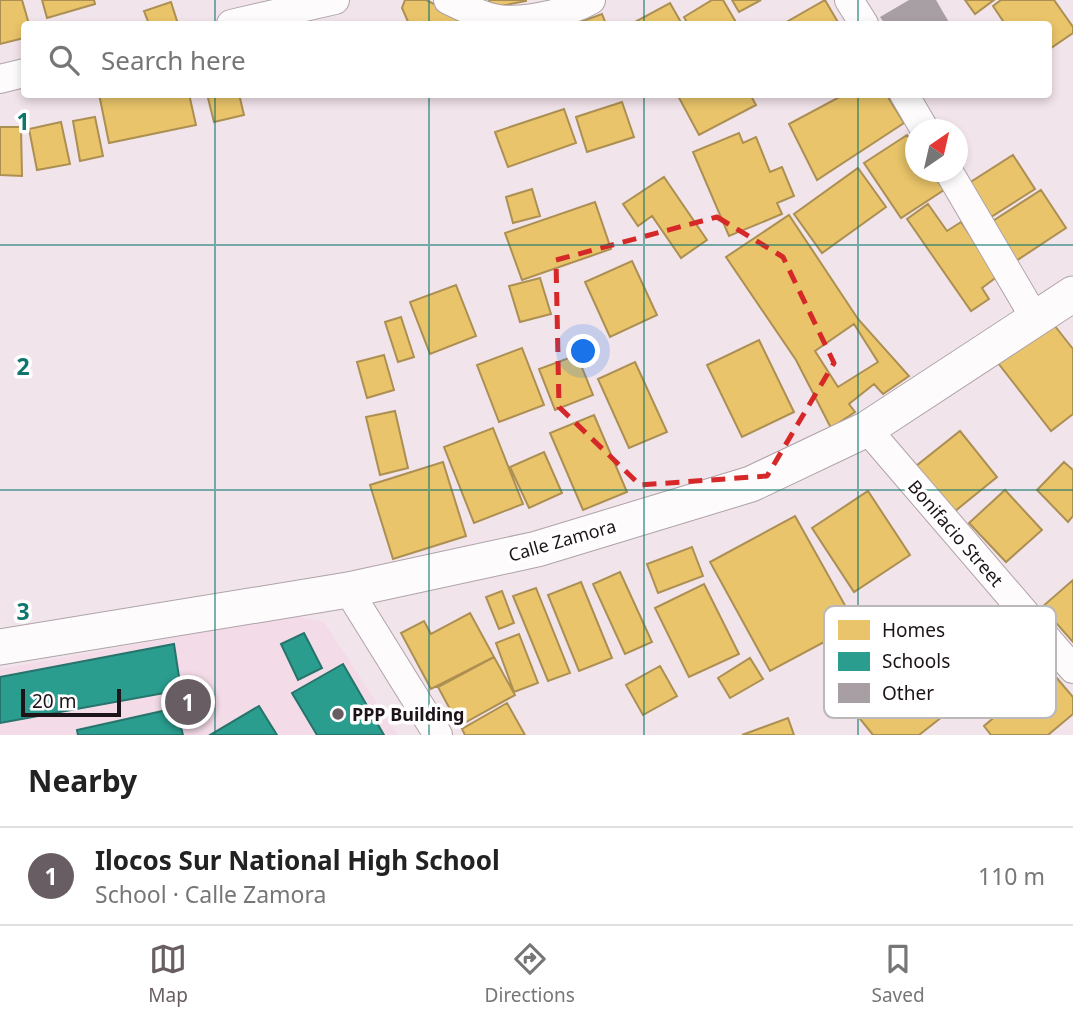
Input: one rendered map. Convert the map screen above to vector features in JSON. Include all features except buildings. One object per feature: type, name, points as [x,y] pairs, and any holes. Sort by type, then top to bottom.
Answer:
[{"type":"street","points":[[244,21],[335,0]]},
{"type":"street","points":[[448,0],[477,14],[500,21],[521,21],[577,9],[591,0]]},
{"type":"street","points":[[849,0],[862,21]]},
{"type":"street","points":[[0,79],[21,74]]},
{"type":"street","points":[[906,98],[919,119]]},
{"type":"street","points":[[955,182],[1036,320]]},
{"type":"street","name":"Calle Zamora","points":[[0,647],[348,590],[537,549],[751,484],[867,429],[1073,294]]},
{"type":"street","name":"Bonifacio Street","points":[[867,429],[1020,606]]},
{"type":"street","points":[[348,590],[438,735]]},
{"type":"street","name":"Bonifacio Street","points":[[1056,648],[1073,668]]},
{"type":"highlighted area","points":[[717,217],[783,257],[834,363],[767,476],[640,485],[559,407],[556,260]]},
{"type":"shaded area","points":[[293,616],[324,622],[398,735],[0,735],[0,669]]},
{"type":"place","name":"Ilocos Sur National High School","points":[[188,702]]},
{"type":"place","name":"PPP Building","points":[[338,714]]}]
